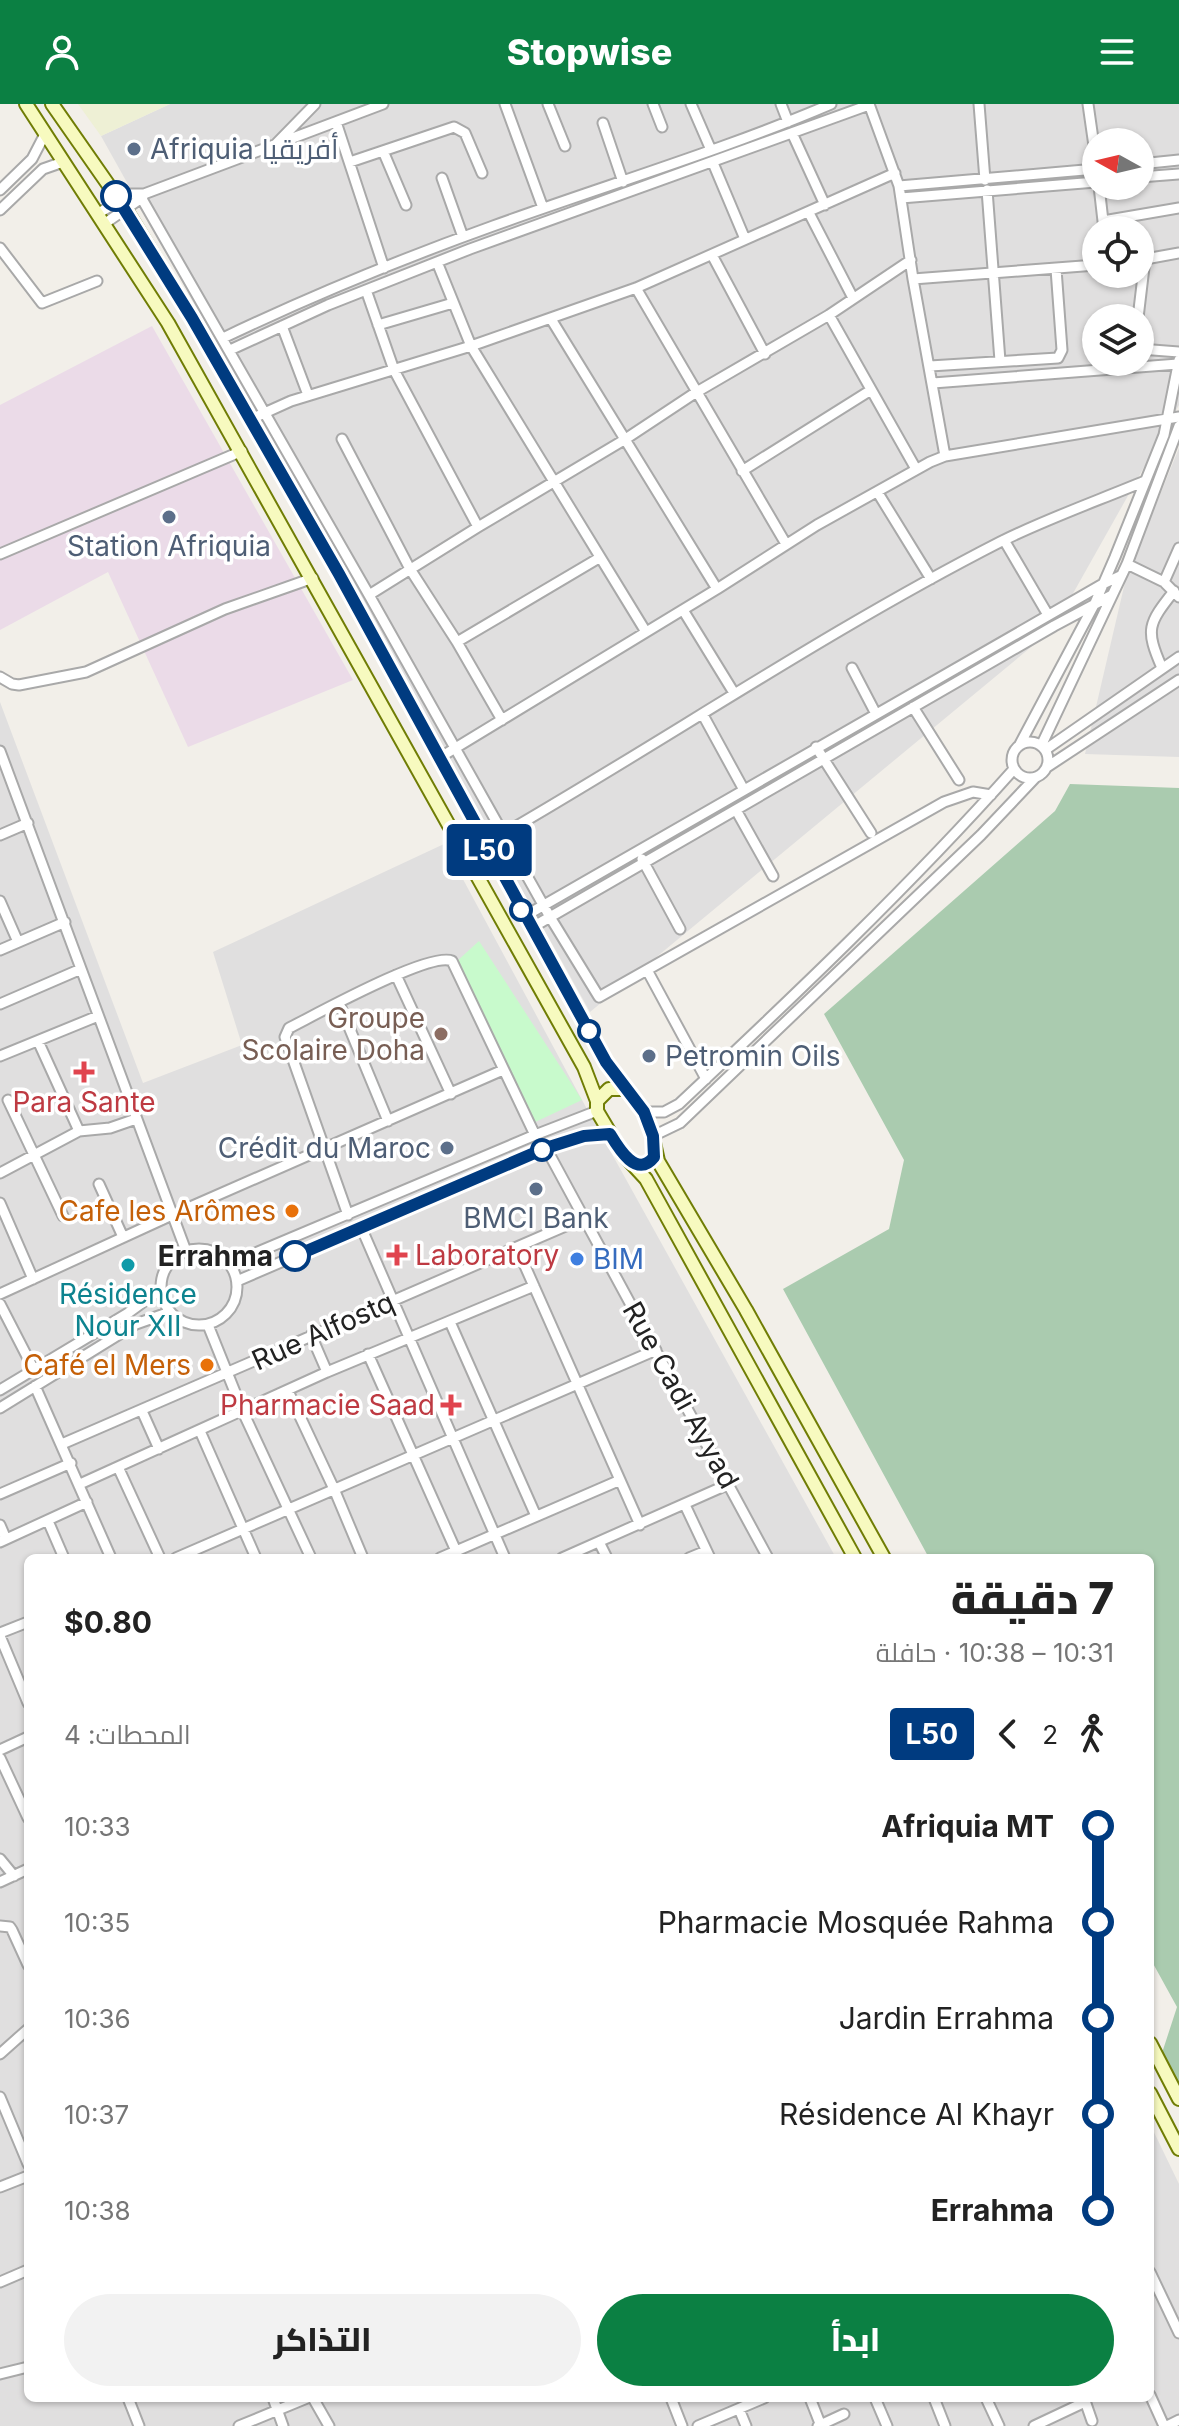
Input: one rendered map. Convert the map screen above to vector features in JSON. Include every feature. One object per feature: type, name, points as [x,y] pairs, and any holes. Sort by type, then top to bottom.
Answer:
[{"type":"main road","points":[[26,104],[168,323],[242,451],[584,1067],[610,1134],[651,1188],[853,1554]]},
{"type":"main road","points":[[52,104],[122,206],[192,318],[339,574],[606,1062],[644,1112],[655,1152],[882,1554]]},
{"type":"main road","points":[[597,1106],[607,1091],[625,1089]]},
{"type":"main road","points":[[632,1162],[646,1164],[655,1152]]},
{"type":"main road","points":[[1154,2051],[1179,2099]]},
{"type":"main road","points":[[1154,2101],[1179,2149]]},
{"type":"street","points":[[272,148],[315,104]]},
{"type":"street","points":[[101,219],[143,197],[383,104]]},
{"type":"street","points":[[548,104],[565,146]]},
{"type":"street","points":[[653,104],[662,127]]},
{"type":"street","points":[[691,104],[711,150]]},
{"type":"street","points":[[781,104],[788,122]]},
{"type":"street","points":[[223,338],[304,300],[463,237],[623,182],[831,104]]},
{"type":"street","points":[[230,350],[437,262],[869,104],[899,186],[945,456]]},
{"type":"street","points":[[979,104],[1000,361]]},
{"type":"street","points":[[1088,104],[1091,128]]},
{"type":"street","points":[[508,105],[543,208]]},
{"type":"street","points":[[336,122],[384,268]]},
{"type":"street","points":[[603,123],[623,182]]},
{"type":"street","points":[[350,162],[454,127],[465,133],[482,173]]},
{"type":"street","points":[[792,133],[825,205]]},
{"type":"street","points":[[0,190],[30,161],[45,134]]},
{"type":"street","points":[[383,151],[406,205]]},
{"type":"street","points":[[1154,163],[1179,160]]},
{"type":"street","points":[[30,161],[40,173]]},
{"type":"street","points":[[0,210],[50,165],[63,162]]},
{"type":"street","points":[[713,163],[745,239]]},
{"type":"street","points":[[901,198],[1082,171]]},
{"type":"street","points":[[249,420],[308,395],[471,346],[636,288],[895,173]]},
{"type":"street","points":[[1154,176],[1179,174]]},
{"type":"street","points":[[442,178],[463,237]]},
{"type":"street","points":[[899,186],[1082,184]]},
{"type":"street","points":[[143,197],[550,917],[599,997],[944,802],[973,792],[991,795]]},
{"type":"street","points":[[1143,216],[1179,208]]},
{"type":"street","points":[[809,213],[853,298]]},
{"type":"street","points":[[0,248],[42,303],[97,281]]},
{"type":"street","points":[[1154,258],[1179,253]]},
{"type":"street","points":[[712,255],[765,354]]},
{"type":"street","points":[[369,595],[624,440],[695,393],[829,315],[911,260]]},
{"type":"street","points":[[437,262],[471,346],[646,632]]},
{"type":"street","points":[[913,279],[1082,266]]},
{"type":"street","points":[[930,366],[1052,359],[1061,355],[1056,269]]},
{"type":"street","points":[[636,288],[786,544]]},
{"type":"street","points":[[366,290],[394,370],[478,527]]},
{"type":"street","points":[[378,325],[453,303]]},
{"type":"street","points":[[829,315],[916,469]]},
{"type":"street","points":[[551,319],[717,589]]},
{"type":"street","points":[[282,326],[308,395]]},
{"type":"street","points":[[1154,350],[1179,352]]},
{"type":"street","points":[[933,383],[1179,362],[1164,435],[1095,603],[1012,757],[1014,769],[1023,777],[1035,778]]},
{"type":"street","points":[[742,471],[871,390]]},
{"type":"street","points":[[439,758],[786,544],[916,469],[945,456],[1179,417]]},
{"type":"street","points":[[1047,767],[1043,748],[1127,564],[1179,426]]},
{"type":"street","points":[[342,439],[410,569],[502,720]]},
{"type":"street","points":[[0,554],[242,451]]},
{"type":"street","points":[[503,834],[703,715],[734,693],[931,579],[1004,540],[1145,481]]},
{"type":"street","points":[[878,493],[931,579]]},
{"type":"street","points":[[1004,540],[1048,615]]},
{"type":"street","points":[[1164,582],[1179,548]]},
{"type":"street","points":[[457,642],[599,558]]},
{"type":"street","points":[[1127,564],[1164,582],[1177,594],[1156,613],[1150,628],[1162,668]]},
{"type":"street","points":[[528,922],[544,906],[816,747],[1120,576]]},
{"type":"street","points":[[0,677],[19,685],[86,672],[225,609],[313,578]]},
{"type":"street","points":[[528,922],[550,917],[1112,595]]},
{"type":"street","points":[[683,610],[734,693]]},
{"type":"street","points":[[1043,748],[1179,657]]},
{"type":"street","points":[[852,668],[876,714]]},
{"type":"street","points":[[653,1136],[680,1123],[981,835],[1047,767],[1179,680]]},
{"type":"street","points":[[913,707],[959,780]]},
{"type":"street","points":[[703,715],[744,790]]},
{"type":"street","points":[[1019,746],[1030,742],[1043,748]]},
{"type":"street","points":[[816,747],[871,833]]},
{"type":"street","points":[[0,751],[186,1251]]},
{"type":"street","points":[[644,1112],[658,1113],[675,1107],[706,1079],[924,867],[1014,769]]},
{"type":"street","points":[[736,810],[773,876]]},
{"type":"street","points":[[0,835],[28,823]]},
{"type":"street","points":[[639,852],[680,929]]},
{"type":"street","points":[[0,901],[18,942]]},
{"type":"street","points":[[0,950],[65,922]]},
{"type":"street","points":[[348,1215],[285,1037],[289,1028],[396,975],[442,959],[452,961],[535,1135]]},
{"type":"street","points":[[0,1004],[81,969]]},
{"type":"street","points":[[647,970],[706,1079]]},
{"type":"street","points":[[396,975],[451,1094]]},
{"type":"street","points":[[339,1003],[388,1121]]},
{"type":"street","points":[[0,1056],[98,1016]]},
{"type":"street","points":[[38,1041],[79,1131]]},
{"type":"street","points":[[0,1294],[503,1070]]},
{"type":"street","points":[[8,1100],[63,1216]]},
{"type":"street","points":[[228,1261],[253,1254],[348,1215],[597,1106]]},
{"type":"street","points":[[0,1173],[79,1131],[110,1128],[136,1119]]},
{"type":"street","points":[[237,1281],[546,1148],[584,1136],[610,1134]]},
{"type":"street","name":"Rue Cadi Ayyad","points":[[546,1148],[766,1554]]},
{"type":"street","points":[[99,1184],[123,1237]]},
{"type":"street","points":[[0,1203],[33,1279]]},
{"type":"street","name":"Rue Alfostq","points":[[62,1444],[584,1218]]},
{"type":"street","points":[[361,1227],[503,1554]]},
{"type":"street","points":[[517,1248],[640,1525]]},
{"type":"street","points":[[209,1250],[228,1261],[237,1281],[237,1296],[224,1317],[208,1325],[187,1324],[170,1312],[161,1289],[167,1265],[186,1251],[209,1250]]},
{"type":"street","points":[[80,1484],[368,1354],[534,1286]]},
{"type":"street","points":[[0,1390],[128,1313],[161,1289]]},
{"type":"street","points":[[0,1304],[34,1370]]},
{"type":"street","points":[[0,1408],[136,1324],[170,1312]]},
{"type":"street","points":[[450,1322],[536,1516]]},
{"type":"street","points":[[0,1328],[12,1323]]},
{"type":"street","points":[[208,1325],[243,1412],[309,1554]]},
{"type":"street","points":[[311,1335],[327,1372]]},
{"type":"street","points":[[185,1554],[656,1350]]},
{"type":"street","points":[[368,1354],[456,1551]]},
{"type":"street","points":[[35,1386],[109,1554]]},
{"type":"street","points":[[288,1391],[361,1554]]},
{"type":"street","points":[[142,1411],[159,1449]]},
{"type":"street","points":[[200,1431],[254,1554]]},
{"type":"street","points":[[0,1494],[71,1463]]},
{"type":"street","points":[[118,1467],[158,1554]]},
{"type":"street","points":[[449,1554],[618,1481]]},
{"type":"street","points":[[571,1554],[729,1484]]},
{"type":"street","points":[[0,1525],[3,1541],[87,1502]]},
{"type":"street","points":[[685,1505],[708,1554]]},
{"type":"street","points":[[48,1521],[62,1554]]},
{"type":"street","points":[[599,1542],[605,1554]]},
{"type":"street","points":[[24,1624],[0,1635],[24,1693]]},
{"type":"street","points":[[0,1750],[24,1739]]},
{"type":"street","points":[[0,1758],[23,1794]]},
{"type":"street","points":[[0,1859],[14,1876]]},
{"type":"street","points":[[0,1882],[24,1871]]},
{"type":"street","points":[[0,1926],[12,1930],[24,1956]]},
{"type":"street","points":[[0,2054],[24,2033]]},
{"type":"street","points":[[0,2097],[24,2154]]},
{"type":"street","points":[[0,2187],[24,2178]]},
{"type":"street","points":[[0,2282],[24,2272]]},
{"type":"street","points":[[1154,2280],[1179,2333]]},
{"type":"street","points":[[0,2374],[24,2368]]},
{"type":"street","points":[[130,2402],[139,2426]]},
{"type":"street","points":[[274,2402],[283,2426]]},
{"type":"street","points":[[239,2426],[297,2402]]},
{"type":"street","points":[[315,2402],[329,2426]]},
{"type":"street","points":[[673,2402],[682,2426]]},
{"type":"street","points":[[698,2426],[755,2402]]},
{"type":"street","points":[[811,2402],[820,2426],[844,2414]]},
{"type":"street","points":[[877,2402],[887,2426]]},
{"type":"street","points":[[935,2402],[941,2425]]},
{"type":"street","points":[[989,2402],[999,2426]]},
{"type":"street","points":[[1034,2426],[1080,2402]]},
{"type":"street","points":[[1085,2402],[1092,2421]]},
{"type":"street","points":[[1153,2402],[1165,2426],[1179,2420]]},
{"type":"street","points":[[739,2409],[746,2426]]},
{"type":"shaded area","points":[[170,104],[1179,104],[1179,405],[1053,629],[590,1012],[101,136]]},
{"type":"shaded area","points":[[152,326],[353,680],[188,747],[108,572],[0,630],[0,405]]},
{"type":"shaded area","points":[[1179,448],[1179,757],[1085,754],[1126,578]]},
{"type":"shaded area","points":[[0,702],[143,1083],[242,1045],[213,952],[444,844],[834,1554],[24,1554],[24,2402],[1154,2402],[1154,2132],[1179,2184],[1179,2426],[0,2426]]},
{"type":"green space","points":[[78,104],[170,104],[101,136]]},
{"type":"green space","points":[[1070,784],[1179,788],[1179,2085],[1162,2053],[1177,2007],[1154,1965],[1154,1554],[927,1554],[783,1289],[889,1229],[904,1160],[824,1014],[1055,811]]},
{"type":"green space","points":[[479,941],[582,1100],[531,1124],[456,962]]},
{"type":"bus line","name":"L50","points":[[116,196],[192,318],[339,574],[546,955],[606,1062],[644,1112],[653,1136],[654,1157],[646,1164],[638,1165],[627,1158],[610,1134],[584,1136],[546,1148],[295,1256]]},
{"type":"place","name":"Afriquia أفريقيا","points":[[134,149]]},
{"type":"place","name":"Station Afriquia","points":[[169,517]]},
{"type":"place","name":"Groupe Scolaire Doha","points":[[441,1034]]},
{"type":"place","name":"Petromin Oils","points":[[649,1056]]},
{"type":"place","name":"Para Sante","points":[[84,1072]]},
{"type":"place","name":"Crédit du Maroc","points":[[447,1148]]},
{"type":"place","name":"BMCI Bank","points":[[536,1189]]},
{"type":"place","name":"Cafe les Arômes","points":[[292,1211]]},
{"type":"place","name":"Laboratory","points":[[397,1255]]},
{"type":"place","name":"Errahma","points":[[295,1256]]},
{"type":"place","name":"BIM","points":[[577,1259]]},
{"type":"place","name":"Résidence Nour XII","points":[[128,1265]]},
{"type":"place","name":"Café el Mers","points":[[207,1365]]},
{"type":"place","name":"Pharmacie Saad","points":[[451,1405]]}]
